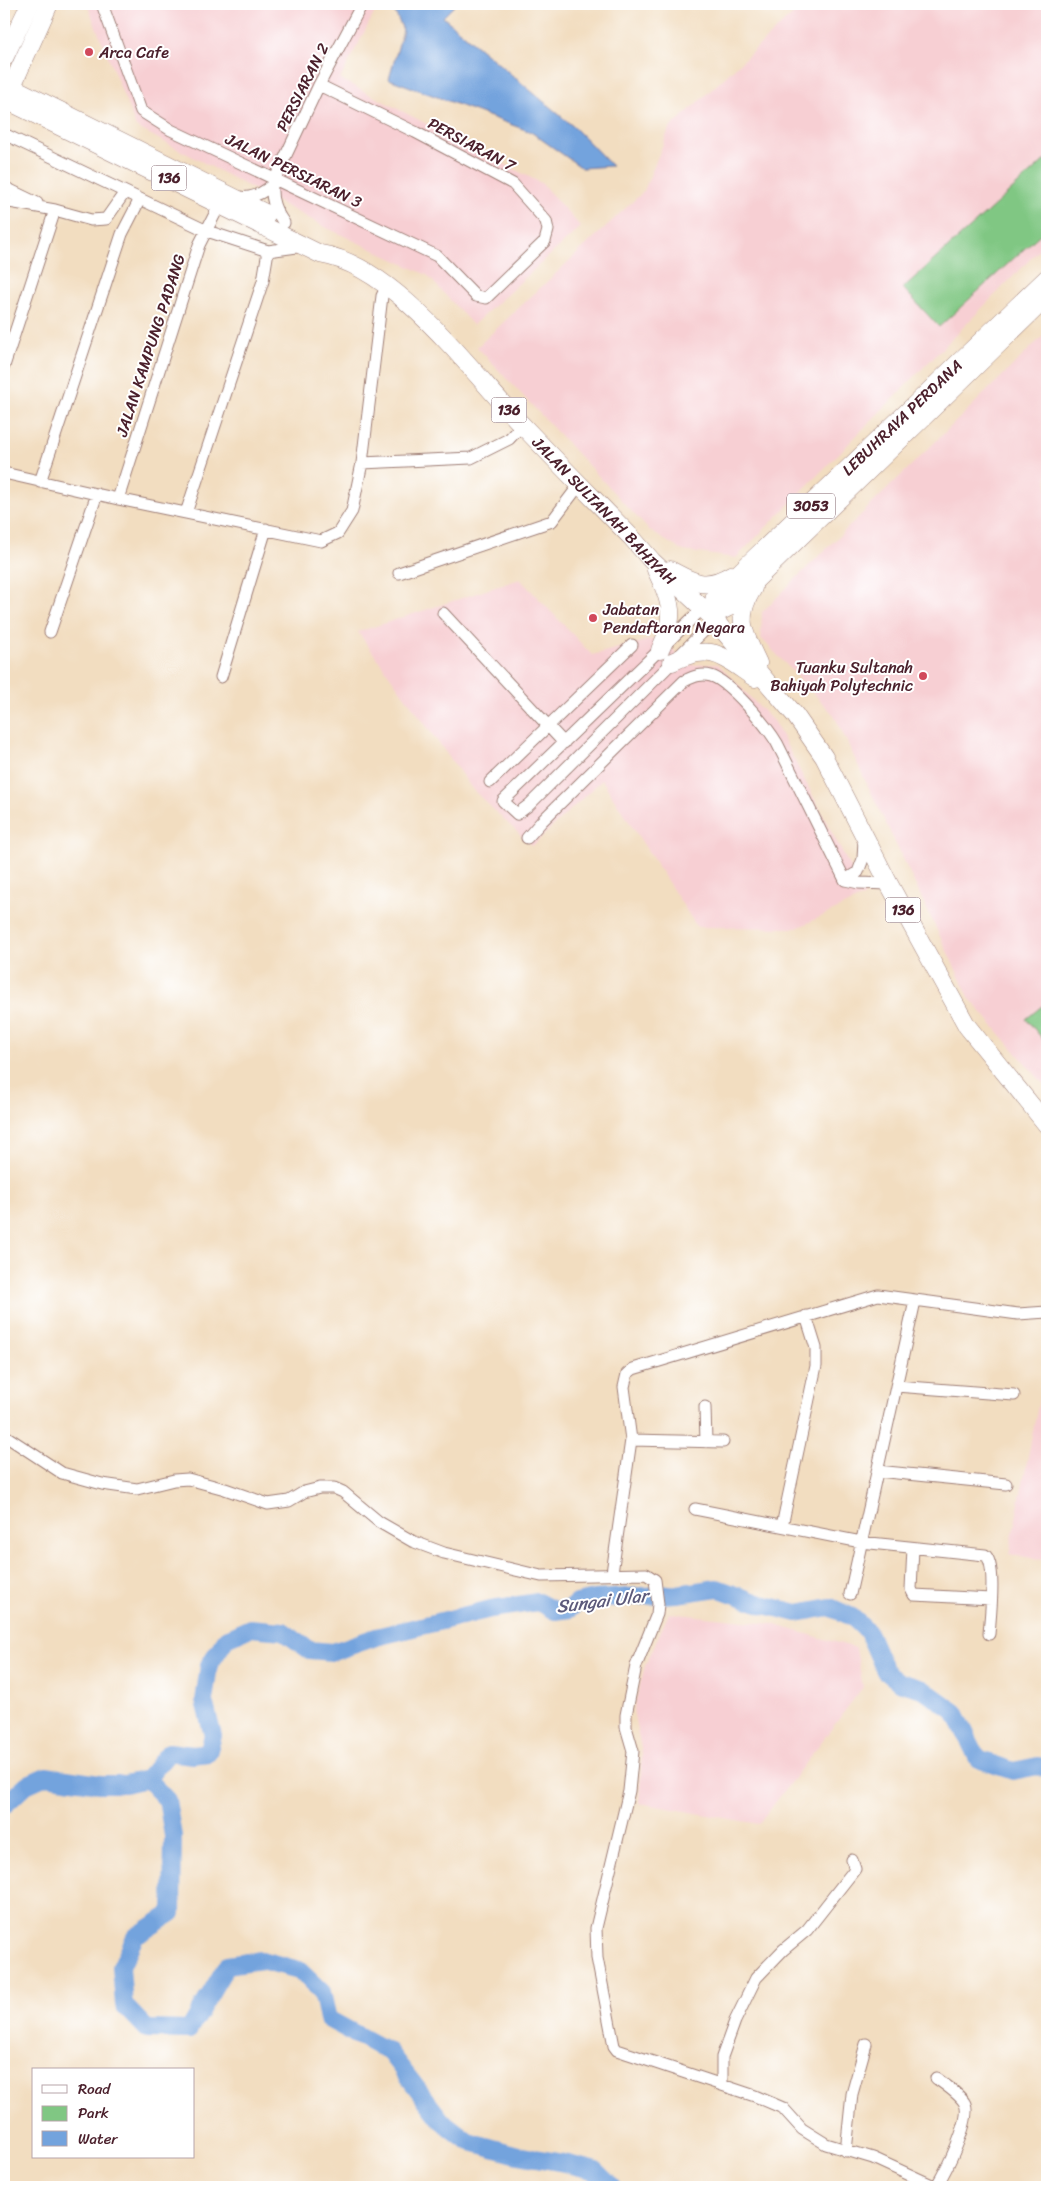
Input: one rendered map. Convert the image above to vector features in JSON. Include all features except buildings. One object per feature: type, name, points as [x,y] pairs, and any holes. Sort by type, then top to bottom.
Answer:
[{"type":"main road","points":[[4,58],[30,4]]},
{"type":"main road","points":[[6,92],[49,4]]},
{"type":"main road","points":[[4,45],[17,32]]},
{"type":"main road","points":[[33,40],[28,78],[37,100]]},
{"type":"main road","name":"JALAN SULTANAH BAHIYAH","points":[[6,92],[37,100],[226,200],[320,254],[336,256]]},
{"type":"main road","name":"JALAN SULTANAH BAHIYAH","points":[[6,92],[226,200],[284,223],[325,245],[336,256],[387,286],[404,299],[652,561],[709,615],[795,716],[824,757],[889,884],[967,1026],[1047,1126]]},
{"type":"main road","name":"LEBUHRAYA PERDANA","points":[[767,558],[779,537],[1047,278]]},
{"type":"main road","name":"LEBUHRAYA PERDANA","points":[[709,615],[767,558],[878,463],[1047,297]]},
{"type":"main road","points":[[779,537],[808,519],[852,478],[878,463],[885,446],[905,416]]},
{"type":"main road","points":[[652,561],[695,583],[707,585],[724,579],[767,558]]},
{"type":"main road","points":[[767,558],[747,598],[741,621],[742,629],[770,688]]},
{"type":"main road","points":[[652,561],[670,605],[669,631],[660,650]]},
{"type":"main road","points":[[672,662],[689,654],[709,652],[719,655],[770,688]]},
{"type":"street","name":"JALAN PERSIARAN 3","points":[[102,4],[141,111],[171,130],[273,182],[437,256],[476,296],[486,298],[519,268]]},
{"type":"street","name":"PERSIARAN 2","points":[[273,182],[319,86],[362,4]]},
{"type":"street","name":"PERSIARAN 7","points":[[319,86],[513,184],[546,221],[548,230],[546,241],[519,268]]},
{"type":"street","points":[[5,137],[207,231],[268,251],[305,246]]},
{"type":"street","points":[[226,200],[252,197],[264,192],[273,182]]},
{"type":"street","points":[[273,182],[271,196],[275,210],[284,223]]},
{"type":"street","points":[[4,187],[51,209]]},
{"type":"street","points":[[4,201],[51,209],[91,220],[106,220],[125,192]]},
{"type":"street","points":[[40,482],[122,234],[140,199]]},
{"type":"street","name":"JALAN KAMPUNG PADANG","points":[[118,499],[199,245],[226,200]]},
{"type":"street","points":[[4,366],[51,209]]},
{"type":"street","points":[[186,513],[263,281],[268,251]]},
{"type":"street","points":[[4,473],[118,499],[321,541],[338,533],[352,511],[362,463],[382,296],[387,286]]},
{"type":"street","points":[[362,463],[471,458],[508,439],[522,425]]},
{"type":"street","points":[[399,573],[552,521],[580,484]]},
{"type":"street","points":[[50,632],[97,494]]},
{"type":"street","points":[[221,677],[266,529]]},
{"type":"street","points":[[443,613],[564,743]]},
{"type":"street","points":[[709,615],[672,662],[529,805],[517,814],[504,801],[660,650],[709,615]]},
{"type":"street","points":[[490,782],[632,645]]},
{"type":"street","points":[[527,838],[542,820],[684,681],[698,675],[710,676],[721,681],[766,726],[778,742],[845,880]]},
{"type":"street","points":[[529,805],[542,820]]},
{"type":"street","points":[[845,880],[858,872],[863,859],[864,834]]},
{"type":"street","points":[[845,880],[859,883],[889,884]]},
{"type":"street","points":[[612,1574],[631,1440],[624,1387],[627,1374],[633,1369],[878,1294],[915,1301],[1018,1314],[1047,1312]]},
{"type":"street","points":[[850,1594],[915,1301]]},
{"type":"street","points":[[782,1526],[816,1366],[816,1348],[806,1316]]},
{"type":"street","points":[[896,1386],[1014,1395]]},
{"type":"street","points":[[705,1407],[706,1442]]},
{"type":"street","points":[[4,1435],[62,1473],[102,1484],[137,1489],[174,1480],[188,1479],[224,1488],[268,1504],[289,1501],[304,1492],[320,1488],[334,1488],[343,1492],[379,1522],[412,1541],[444,1553],[541,1576],[646,1574],[655,1580],[658,1604],[655,1622],[632,1679],[626,1715],[626,1727],[633,1752],[629,1790],[596,1928],[597,1958],[612,2041],[617,2050],[722,2084],[783,2108],[802,2129],[826,2144],[873,2158],[936,2187],[947,2168],[958,2142],[966,2108],[963,2101],[936,2078]]},
{"type":"street","points":[[631,1440],[723,1442]]},
{"type":"street","points":[[877,1471],[1006,1484]]},
{"type":"street","points":[[695,1509],[861,1542],[985,1556],[990,1560],[992,1572],[989,1634]]},
{"type":"street","points":[[913,1548],[911,1589],[914,1595],[991,1599]]},
{"type":"street","points":[[722,2084],[722,2057],[735,2021],[756,1978],[783,1950],[807,1930],[855,1869],[852,1860]]},
{"type":"street","points":[[846,2151],[852,2094],[866,2044]]},
{"type":"shaded area","points":[[87,4],[379,4],[340,79],[541,183],[581,227],[473,325],[427,275],[327,228],[136,127]]},
{"type":"shaded area","points":[[804,4],[1047,4],[1047,242],[736,558],[683,551],[650,531],[477,347],[644,191],[669,129]]},
{"type":"shaded area","name":"Tuanku Sultanah Bahiyah Polytechnic","points":[[1047,332],[1047,1088],[970,999],[834,715],[761,638],[762,612]]},
{"type":"shaded area","points":[[520,579],[592,655],[661,637],[688,665],[718,664],[775,723],[865,896],[797,928],[697,927],[602,780],[532,846],[473,790],[358,632]]},
{"type":"shaded area","points":[[1047,1359],[1047,1561],[1009,1554]]},
{"type":"shaded area","points":[[669,1613],[772,1624],[856,1648],[863,1687],[759,1824],[639,1803],[642,1753],[633,1710],[645,1666]]},
{"type":"green space","points":[[1047,158],[1047,228],[939,327],[903,288]]},
{"type":"green space","points":[[1047,1002],[1047,1044],[1026,1019]]},
{"type":"water","points":[[394,4],[456,4],[443,17],[575,128],[612,166],[582,168],[531,132],[389,79],[403,30],[393,8]]},
{"type":"waterway","name":"Sungai Ular","points":[[147,1779],[169,1752],[193,1755],[208,1753],[213,1736],[204,1701],[209,1665],[226,1639],[250,1628],[283,1631],[309,1650],[333,1652],[376,1637],[491,1609],[538,1602],[555,1611],[570,1609],[577,1603],[594,1599],[677,1594],[717,1588],[761,1604],[797,1613],[830,1607],[852,1617],[868,1632],[885,1671],[899,1682],[923,1689],[955,1712],[978,1759],[1013,1771],[1038,1766],[1047,1768]]},
{"type":"waterway","points":[[4,1806],[26,1785],[46,1776],[100,1784],[125,1784],[147,1779]]},
{"type":"waterway","points":[[147,1779],[167,1800],[173,1836],[172,1913],[135,1937],[121,1967],[124,2005],[147,2029],[189,2030],[227,1965],[261,1960],[299,1970],[322,1992],[328,2019],[389,2052],[442,2121],[468,2141],[518,2155],[596,2171],[612,2187]]},
{"type":"place","name":"Arca Cafe","points":[[89,52]]},
{"type":"place","name":"Jabatan Pendaftaran Negara","points":[[593,618]]},
{"type":"place","name":"Tuanku Sultanah Bahiyah Polytechnic","points":[[923,676]]}]
